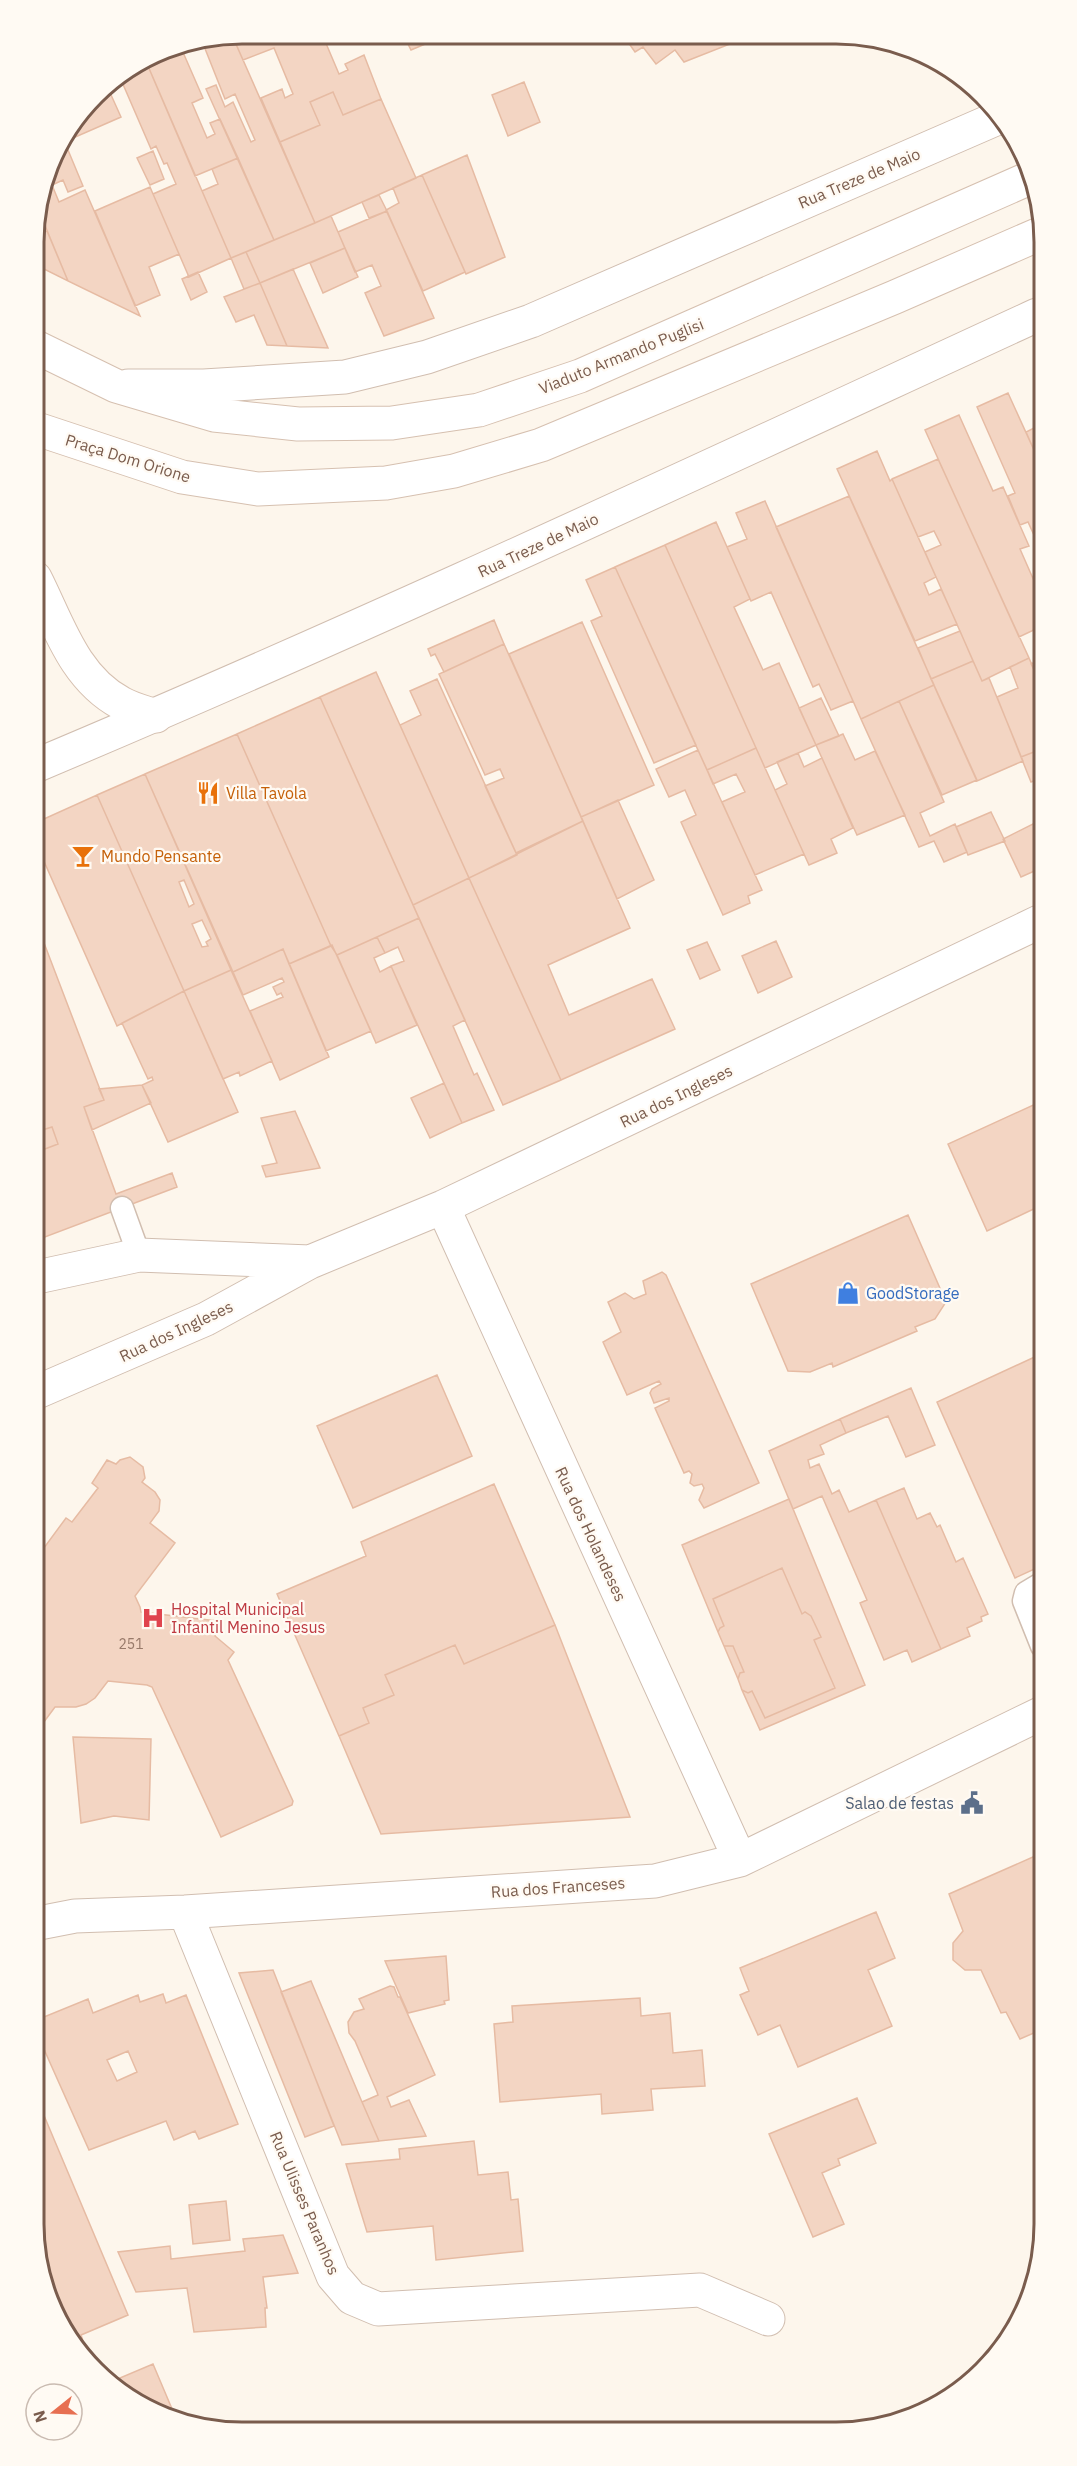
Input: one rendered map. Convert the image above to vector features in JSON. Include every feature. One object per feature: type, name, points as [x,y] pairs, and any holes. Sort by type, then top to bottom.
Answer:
[{"type":"street","name":"Rua Treze de Maio","points":[[44,351],[116,386],[204,386],[345,377],[427,357],[531,321],[992,120]]},
{"type":"street","name":"Viaduto Armando Puglisi","points":[[116,386],[214,415],[298,424],[392,423],[479,410],[580,376],[1024,181]]},
{"type":"street","name":"Praça Dom Orione","points":[[44,431],[182,477],[258,489],[386,483],[454,471],[541,445],[1034,236]]},
{"type":"street","name":"Rua Treze de Maio","points":[[44,762],[156,716],[500,563],[1034,316]]},
{"type":"street","points":[[44,597],[82,671],[97,687],[122,704],[156,716]]},
{"type":"street","name":"Rua dos Ingleses","points":[[44,1389],[206,1319],[310,1262],[443,1207],[1034,925]]},
{"type":"street","name":"Rua dos Holandeses","points":[[443,1207],[740,1860]]},
{"type":"street","name":"Rua dos Ingleses","points":[[44,1275],[139,1255],[310,1262]]},
{"type":"street","name":"Rua dos Franceses","points":[[44,1922],[75,1916],[185,1912],[655,1881],[740,1860],[1033,1717]]},
{"type":"street","name":"Rua Ulisses Paranhos","points":[[185,1912],[333,2276],[352,2298],[378,2309],[700,2290],[768,2319]]},
{"type":"lane","points":[[122,1208],[139,1255]]},
{"type":"lane","points":[[1033,1589],[1026,1593],[1024,1601],[1033,1624]]},
{"type":"building","points":[[236,44],[326,44],[339,74],[348,70],[345,64],[364,55],[381,99],[343,115],[333,92],[310,102],[320,125],[280,142],[261,98],[282,89],[285,98],[293,94],[274,48],[243,60]]},
{"type":"building","points":[[236,44],[315,223],[274,240],[206,89],[216,85],[225,107],[233,102],[251,142],[255,140],[235,94],[225,99],[204,47]]},
{"type":"building","points":[[408,44],[425,44],[411,50]]},
{"type":"building","points":[[629,44],[730,44],[684,62],[675,50],[656,64],[643,47],[635,52]]},
{"type":"building","points":[[183,53],[203,98],[192,103],[207,138],[215,134],[210,123],[220,119],[238,158],[195,176],[148,67]]},
{"type":"building","points":[[148,67],[231,258],[189,277],[153,194],[176,184],[167,163],[164,164],[156,146],[151,149],[123,84]]},
{"type":"building","points":[[524,82],[540,122],[508,136],[492,95]]},
{"type":"building","points":[[333,92],[343,115],[381,99],[416,178],[315,223],[280,142],[320,125],[310,102]]},
{"type":"building","points":[[110,93],[121,117],[73,138],[84,121]]},
{"type":"building","points":[[67,148],[83,186],[68,192],[63,180],[52,185],[59,202],[85,190],[140,316],[68,281],[45,224],[50,190],[59,166]]},
{"type":"building","points":[[153,151],[164,179],[150,185],[137,158]]},
{"type":"building","points":[[467,155],[505,257],[466,274],[422,175]]},
{"type":"building","points":[[238,158],[274,240],[231,258],[202,191],[218,184],[212,169]]},
{"type":"building","points":[[422,175],[465,272],[423,291],[386,210],[399,203],[393,188]]},
{"type":"building","points":[[150,187],[179,254],[149,267],[160,295],[135,306],[95,211]]},
{"type":"building","points":[[379,195],[387,211],[369,218],[362,202]]},
{"type":"building","points":[[387,211],[434,318],[384,336],[365,293],[381,286],[372,265],[355,272],[338,232]]},
{"type":"building","points":[[331,216],[345,248],[260,283],[246,252]]},
{"type":"building","points":[[47,231],[68,281],[44,269],[44,232]]},
{"type":"building","points":[[345,248],[358,277],[323,293],[310,263]]},
{"type":"building","points":[[246,252],[260,283],[244,289],[231,258]]},
{"type":"building","points":[[293,269],[328,348],[287,346],[260,283]]},
{"type":"building","points":[[198,272],[207,292],[191,300],[182,279]]},
{"type":"building","points":[[260,283],[287,346],[267,345],[254,315],[236,322],[224,297]]},
{"type":"building","points":[[1008,393],[1034,450],[1034,535],[1028,522],[1020,525],[1008,496],[1015,493],[977,407]]},
{"type":"building","points":[[959,415],[993,491],[1003,487],[1029,546],[1020,549],[1034,581],[1034,630],[1019,637],[925,430]]},
{"type":"building","points":[[1034,428],[1034,450],[1026,432]]},
{"type":"building","points":[[877,451],[936,577],[924,583],[929,595],[941,589],[957,624],[915,641],[837,469]]},
{"type":"building","points":[[938,459],[1029,658],[982,681],[925,552],[941,545],[934,531],[918,537],[892,479]]},
{"type":"building","points":[[849,496],[934,685],[861,719],[776,527]]},
{"type":"building","points":[[765,501],[853,701],[831,710],[819,684],[813,687],[771,592],[751,601],[727,547],[747,539],[736,513]]},
{"type":"building","points":[[716,522],[750,599],[734,607],[763,670],[779,663],[816,745],[765,768],[665,545]]},
{"type":"building","points":[[665,545],[756,748],[707,770],[615,567]]},
{"type":"building","points":[[615,567],[696,745],[654,763],[591,621],[602,616],[586,580]]},
{"type":"building","points":[[494,620],[504,644],[444,672],[435,654],[431,656],[428,649]]},
{"type":"building","points":[[582,622],[654,785],[581,817],[509,654]]},
{"type":"building","points":[[960,631],[973,661],[931,679],[918,648]]},
{"type":"building","points":[[504,644],[583,821],[516,853],[485,786],[504,778],[500,769],[485,775],[439,674]]},
{"type":"building","points":[[1029,658],[1034,669],[1034,752],[1021,757],[997,697],[1018,688],[1010,667]]},
{"type":"building","points":[[973,661],[982,681],[989,678],[1023,761],[977,781],[931,679]]},
{"type":"building","points":[[376,672],[469,878],[413,905],[320,697]]},
{"type":"building","points":[[437,679],[517,855],[469,878],[400,725],[421,715],[410,691]]},
{"type":"building","points":[[934,685],[977,780],[942,795],[899,701]]},
{"type":"building","points":[[320,697],[419,918],[337,955],[237,734]]},
{"type":"building","points":[[821,698],[839,736],[816,745],[799,708]]},
{"type":"building","points":[[899,701],[944,802],[920,813],[930,836],[955,824],[967,852],[944,862],[934,841],[919,847],[861,719]]},
{"type":"building","points":[[237,734],[331,946],[289,964],[283,949],[233,972],[145,774]]},
{"type":"building","points":[[843,734],[855,760],[875,751],[905,815],[857,835],[816,745]]},
{"type":"building","points":[[756,748],[804,854],[755,875],[722,802],[745,792],[736,774],[713,784],[707,770]]},
{"type":"building","points":[[698,750],[762,890],[748,896],[750,903],[723,915],[681,822],[696,815],[685,790],[669,797],[656,769]]},
{"type":"building","points":[[1034,752],[1034,781],[1031,782],[1021,757]]},
{"type":"building","points":[[798,753],[804,767],[822,758],[853,828],[831,839],[837,853],[809,865],[775,790],[787,784],[777,762]]},
{"type":"building","points":[[145,774],[231,970],[184,991],[97,795]],"holes":[[[184,880],[194,904],[189,907],[179,882]],[[202,920],[211,939],[206,942],[208,946],[202,947],[192,924]]]},
{"type":"building","points":[[97,795],[184,991],[117,1026],[44,861],[44,819]]},
{"type":"building","points":[[618,800],[654,880],[617,899],[581,817]]},
{"type":"building","points":[[991,812],[1005,841],[968,855],[956,827]]},
{"type":"building","points":[[583,821],[630,928],[548,965],[569,1015],[652,979],[675,1029],[561,1080],[469,878]]},
{"type":"building","points":[[1034,824],[1034,871],[1021,877],[1003,839]]},
{"type":"building","points":[[469,878],[561,1080],[503,1105],[413,905]]},
{"type":"building","points":[[419,918],[465,1020],[453,1026],[474,1075],[477,1073],[494,1110],[462,1123],[391,966],[404,961],[398,947],[385,953],[377,937]]},
{"type":"building","points":[[377,937],[385,953],[374,958],[380,972],[391,966],[417,1025],[376,1043],[337,955]]},
{"type":"building","points":[[776,941],[792,977],[758,993],[742,956]]},
{"type":"building","points":[[707,942],[720,970],[700,979],[687,950]]},
{"type":"building","points":[[44,943],[104,1100],[84,1107],[116,1194],[172,1173],[177,1187],[44,1237],[44,1149],[58,1144],[52,1127],[44,1130]]},
{"type":"building","points":[[332,945],[371,1031],[326,1051],[289,964]]},
{"type":"building","points":[[283,949],[329,1057],[280,1080],[250,1011],[283,997],[281,993],[277,995],[273,987],[284,982],[282,978],[243,995],[233,972]]},
{"type":"building","points":[[231,970],[272,1061],[240,1076],[239,1072],[223,1079],[184,991]]},
{"type":"building","points":[[184,991],[238,1112],[168,1142],[142,1085],[153,1080],[152,1077],[148,1079],[122,1023]]},
{"type":"building","points":[[444,1083],[462,1123],[430,1138],[411,1098]]},
{"type":"building","points":[[142,1085],[151,1103],[92,1130],[84,1107],[104,1100],[99,1089]]},
{"type":"building","points":[[1034,1105],[1034,1209],[987,1231],[948,1144]]},
{"type":"building","points":[[295,1111],[320,1168],[266,1177],[262,1166],[277,1163],[261,1118]]},
{"type":"building","points":[[52,1127],[58,1144],[44,1149],[44,1130]]},
{"type":"building","name":"GoodStorage","points":[[908,1215],[946,1302],[935,1319],[915,1327],[917,1331],[833,1367],[832,1363],[810,1372],[788,1371],[751,1284]]},
{"type":"building","points":[[662,1272],[666,1275],[759,1483],[704,1508],[699,1500],[704,1488],[702,1484],[694,1486],[690,1483],[692,1474],[689,1471],[684,1473],[655,1408],[669,1401],[669,1398],[654,1403],[650,1393],[652,1389],[661,1384],[659,1381],[627,1395],[603,1342],[621,1332],[608,1302],[625,1293],[634,1299],[646,1294],[643,1281]]},
{"type":"building","points":[[1033,1358],[1033,1570],[1015,1578],[937,1402]]},
{"type":"building","points":[[437,1375],[472,1456],[353,1508],[317,1426]]},
{"type":"building","points":[[911,1388],[935,1445],[906,1457],[888,1416],[846,1433],[840,1419]]},
{"type":"building","points":[[840,1419],[846,1433],[820,1445],[824,1454],[808,1460],[810,1468],[819,1464],[832,1494],[839,1490],[849,1512],[876,1500],[941,1649],[912,1662],[907,1650],[884,1660],[860,1603],[867,1600],[822,1496],[793,1509],[769,1451]]},
{"type":"building","points":[[130,1457],[143,1467],[145,1478],[142,1482],[155,1492],[160,1500],[159,1511],[150,1523],[175,1543],[135,1596],[141,1612],[217,1621],[215,1636],[234,1652],[228,1660],[293,1801],[292,1805],[221,1837],[152,1687],[108,1681],[95,1698],[86,1704],[76,1707],[55,1707],[44,1722],[44,1548],[66,1518],[72,1522],[98,1488],[92,1483],[107,1460],[116,1464]]},
{"type":"building","points":[[494,1484],[555,1625],[464,1664],[455,1645],[385,1675],[394,1695],[363,1708],[369,1723],[339,1736],[277,1594],[366,1556],[361,1542]]},
{"type":"building","points":[[904,1488],[917,1519],[930,1513],[937,1527],[940,1525],[956,1562],[963,1558],[988,1614],[981,1617],[982,1621],[967,1628],[970,1636],[941,1649],[876,1500]]},
{"type":"building","points":[[789,1499],[865,1685],[760,1730],[742,1690],[748,1693],[752,1691],[765,1718],[835,1688],[814,1640],[821,1637],[811,1616],[805,1612],[802,1614],[782,1568],[713,1599],[724,1626],[718,1632],[682,1545]]},
{"type":"building","points":[[782,1568],[802,1614],[805,1612],[811,1616],[821,1637],[814,1640],[835,1688],[765,1718],[752,1691],[748,1693],[742,1690],[738,1679],[740,1673],[744,1672],[733,1646],[724,1646],[718,1632],[724,1626],[713,1599]]},
{"type":"building","points":[[555,1625],[630,1817],[381,1834],[339,1736],[369,1723],[363,1708],[394,1695],[385,1675],[455,1645],[464,1664]]},
{"type":"building","points":[[724,1646],[733,1646],[744,1672],[740,1673],[738,1679]]},
{"type":"building","points":[[73,1737],[151,1739],[149,1820],[114,1816],[81,1823]]},
{"type":"building","points":[[1033,1857],[1033,2033],[1020,2039],[1006,2012],[1001,2013],[981,1970],[965,1970],[953,1960],[953,1943],[963,1931],[949,1894]]},
{"type":"building","points":[[876,1912],[895,1958],[868,1970],[892,2026],[798,2067],[780,2025],[758,2035],[740,1995],[749,1991],[740,1968]]},
{"type":"building","points":[[446,1956],[449,2000],[444,2001],[445,2004],[408,2013],[385,1961]]},
{"type":"building","points":[[273,1970],[334,2126],[305,2137],[239,1973]]},
{"type":"building","points":[[311,1981],[379,2141],[342,2145],[281,1992]]},
{"type":"building","points":[[390,1986],[394,1987],[400,1997],[435,2075],[387,2097],[391,2107],[409,2100],[426,2136],[379,2141],[362,2102],[378,2095],[355,2041],[349,2033],[348,2022],[354,2012],[364,2009],[359,1999]]},
{"type":"building","points":[[163,1994],[166,2003],[186,1995],[238,2124],[199,2139],[195,2131],[174,2140],[166,2121],[89,2150],[44,2049],[44,2017],[88,1999],[93,2013],[138,1995],[140,2002]],"holes":[[[128,2051],[137,2072],[117,2081],[107,2060]]]},
{"type":"building","points":[[640,1998],[641,2016],[670,2013],[673,2053],[702,2050],[705,2086],[651,2089],[653,2110],[602,2114],[601,2094],[500,2102],[494,2024],[513,2022],[512,2006]]},
{"type":"building","points":[[857,2098],[876,2143],[838,2159],[840,2165],[822,2173],[844,2224],[813,2237],[769,2134]]},
{"type":"building","points":[[44,2116],[128,2315],[81,2335],[83,2341],[64,2312],[50,2276],[45,2250]]},
{"type":"building","points":[[474,2141],[478,2175],[508,2172],[511,2200],[518,2199],[523,2251],[436,2260],[433,2226],[367,2232],[346,2164],[400,2159],[399,2149]]},
{"type":"building","points":[[226,2201],[230,2240],[193,2244],[189,2205]]},
{"type":"building","points":[[283,2235],[298,2273],[263,2277],[267,2308],[265,2308],[266,2327],[194,2332],[187,2288],[136,2292],[118,2252],[170,2246],[171,2259],[245,2251],[243,2239]]},
{"type":"building","points":[[153,2364],[172,2410],[131,2389],[118,2379]]},
{"type":"place","name":"Villa Tavola","points":[[208,793]]},
{"type":"place","name":"Mundo Pensante","points":[[83,856]]},
{"type":"place","name":"GoodStorage","points":[[848,1293]]},
{"type":"place","name":"Hospital Municipal Infantil Menino Jesus","points":[[153,1618]]},
{"type":"place","name":"Salao de festas","points":[[972,1803]]}]
